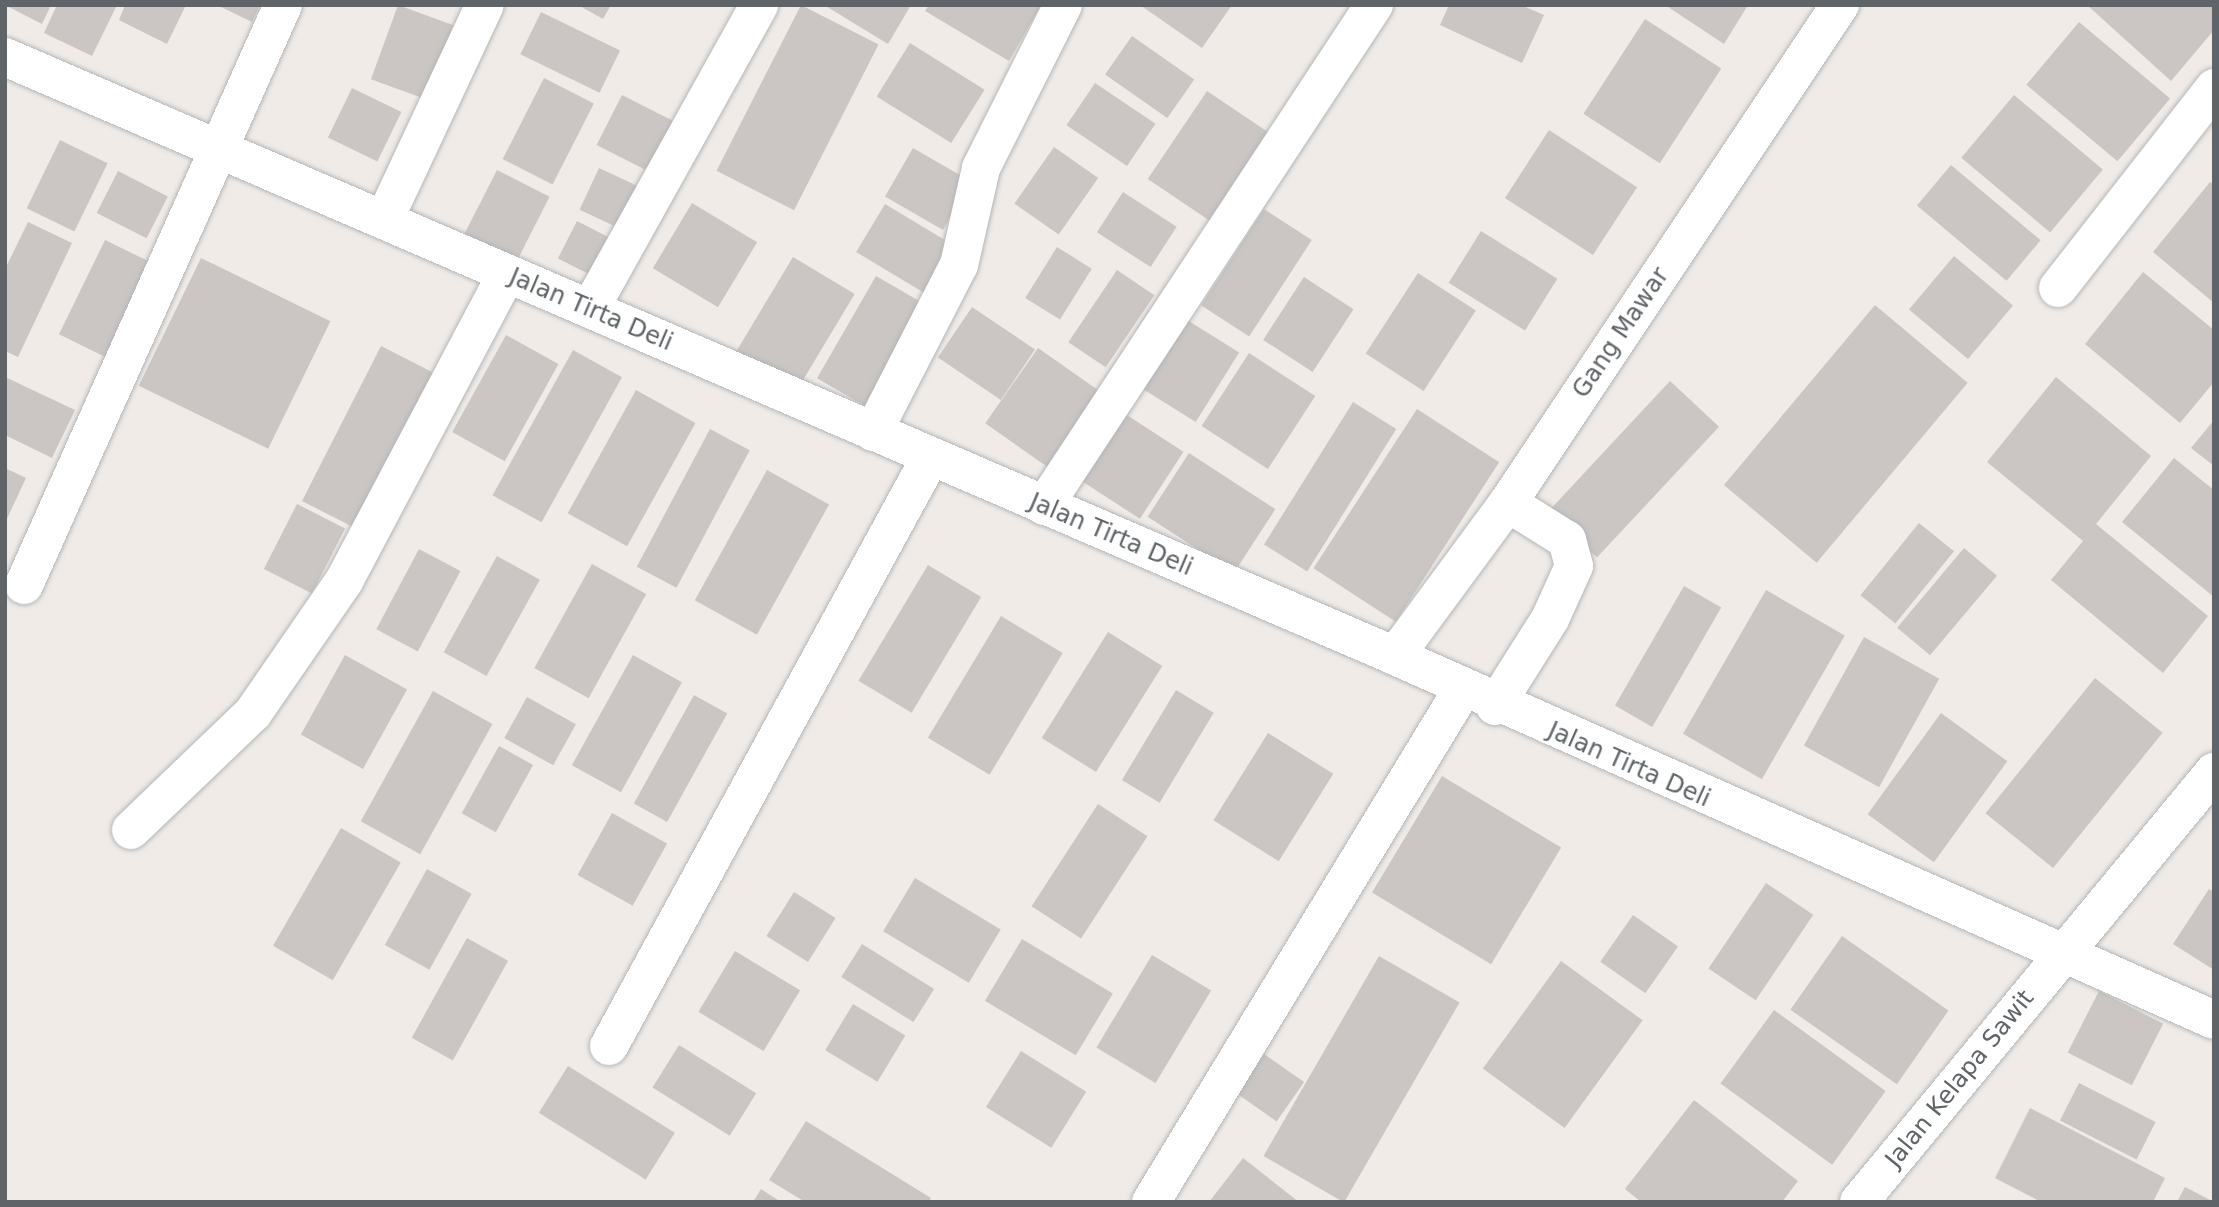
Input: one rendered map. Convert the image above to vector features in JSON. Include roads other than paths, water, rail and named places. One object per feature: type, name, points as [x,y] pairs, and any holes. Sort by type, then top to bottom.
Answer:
[{"type":"street","points":[[24,585],[217,147],[283,5]]},
{"type":"street","points":[[385,218],[485,5]]},
{"type":"street","points":[[590,309],[759,5]]},
{"type":"street","points":[[873,432],[959,265],[981,168],[1063,5]]},
{"type":"street","points":[[1044,506],[1374,5]]},
{"type":"street","name":"Gang Mawar","points":[[1395,656],[1508,502],[1840,5]]},
{"type":"street","name":"Jalan Tirta Deli","points":[[5,57],[385,218],[506,275],[1395,656],[1479,698],[2061,956],[2214,1020]]},
{"type":"street","points":[[2058,288],[2214,88]]},
{"type":"street","points":[[131,831],[253,713],[344,581],[506,275]]},
{"type":"street","points":[[609,1046],[930,458]]},
{"type":"street","points":[[1151,1202],[1479,698],[1550,619],[1574,566],[1567,540],[1508,502]]},
{"type":"street","name":"Jalan Kelapa Sawit","points":[[1859,1202],[2214,772]]}]
